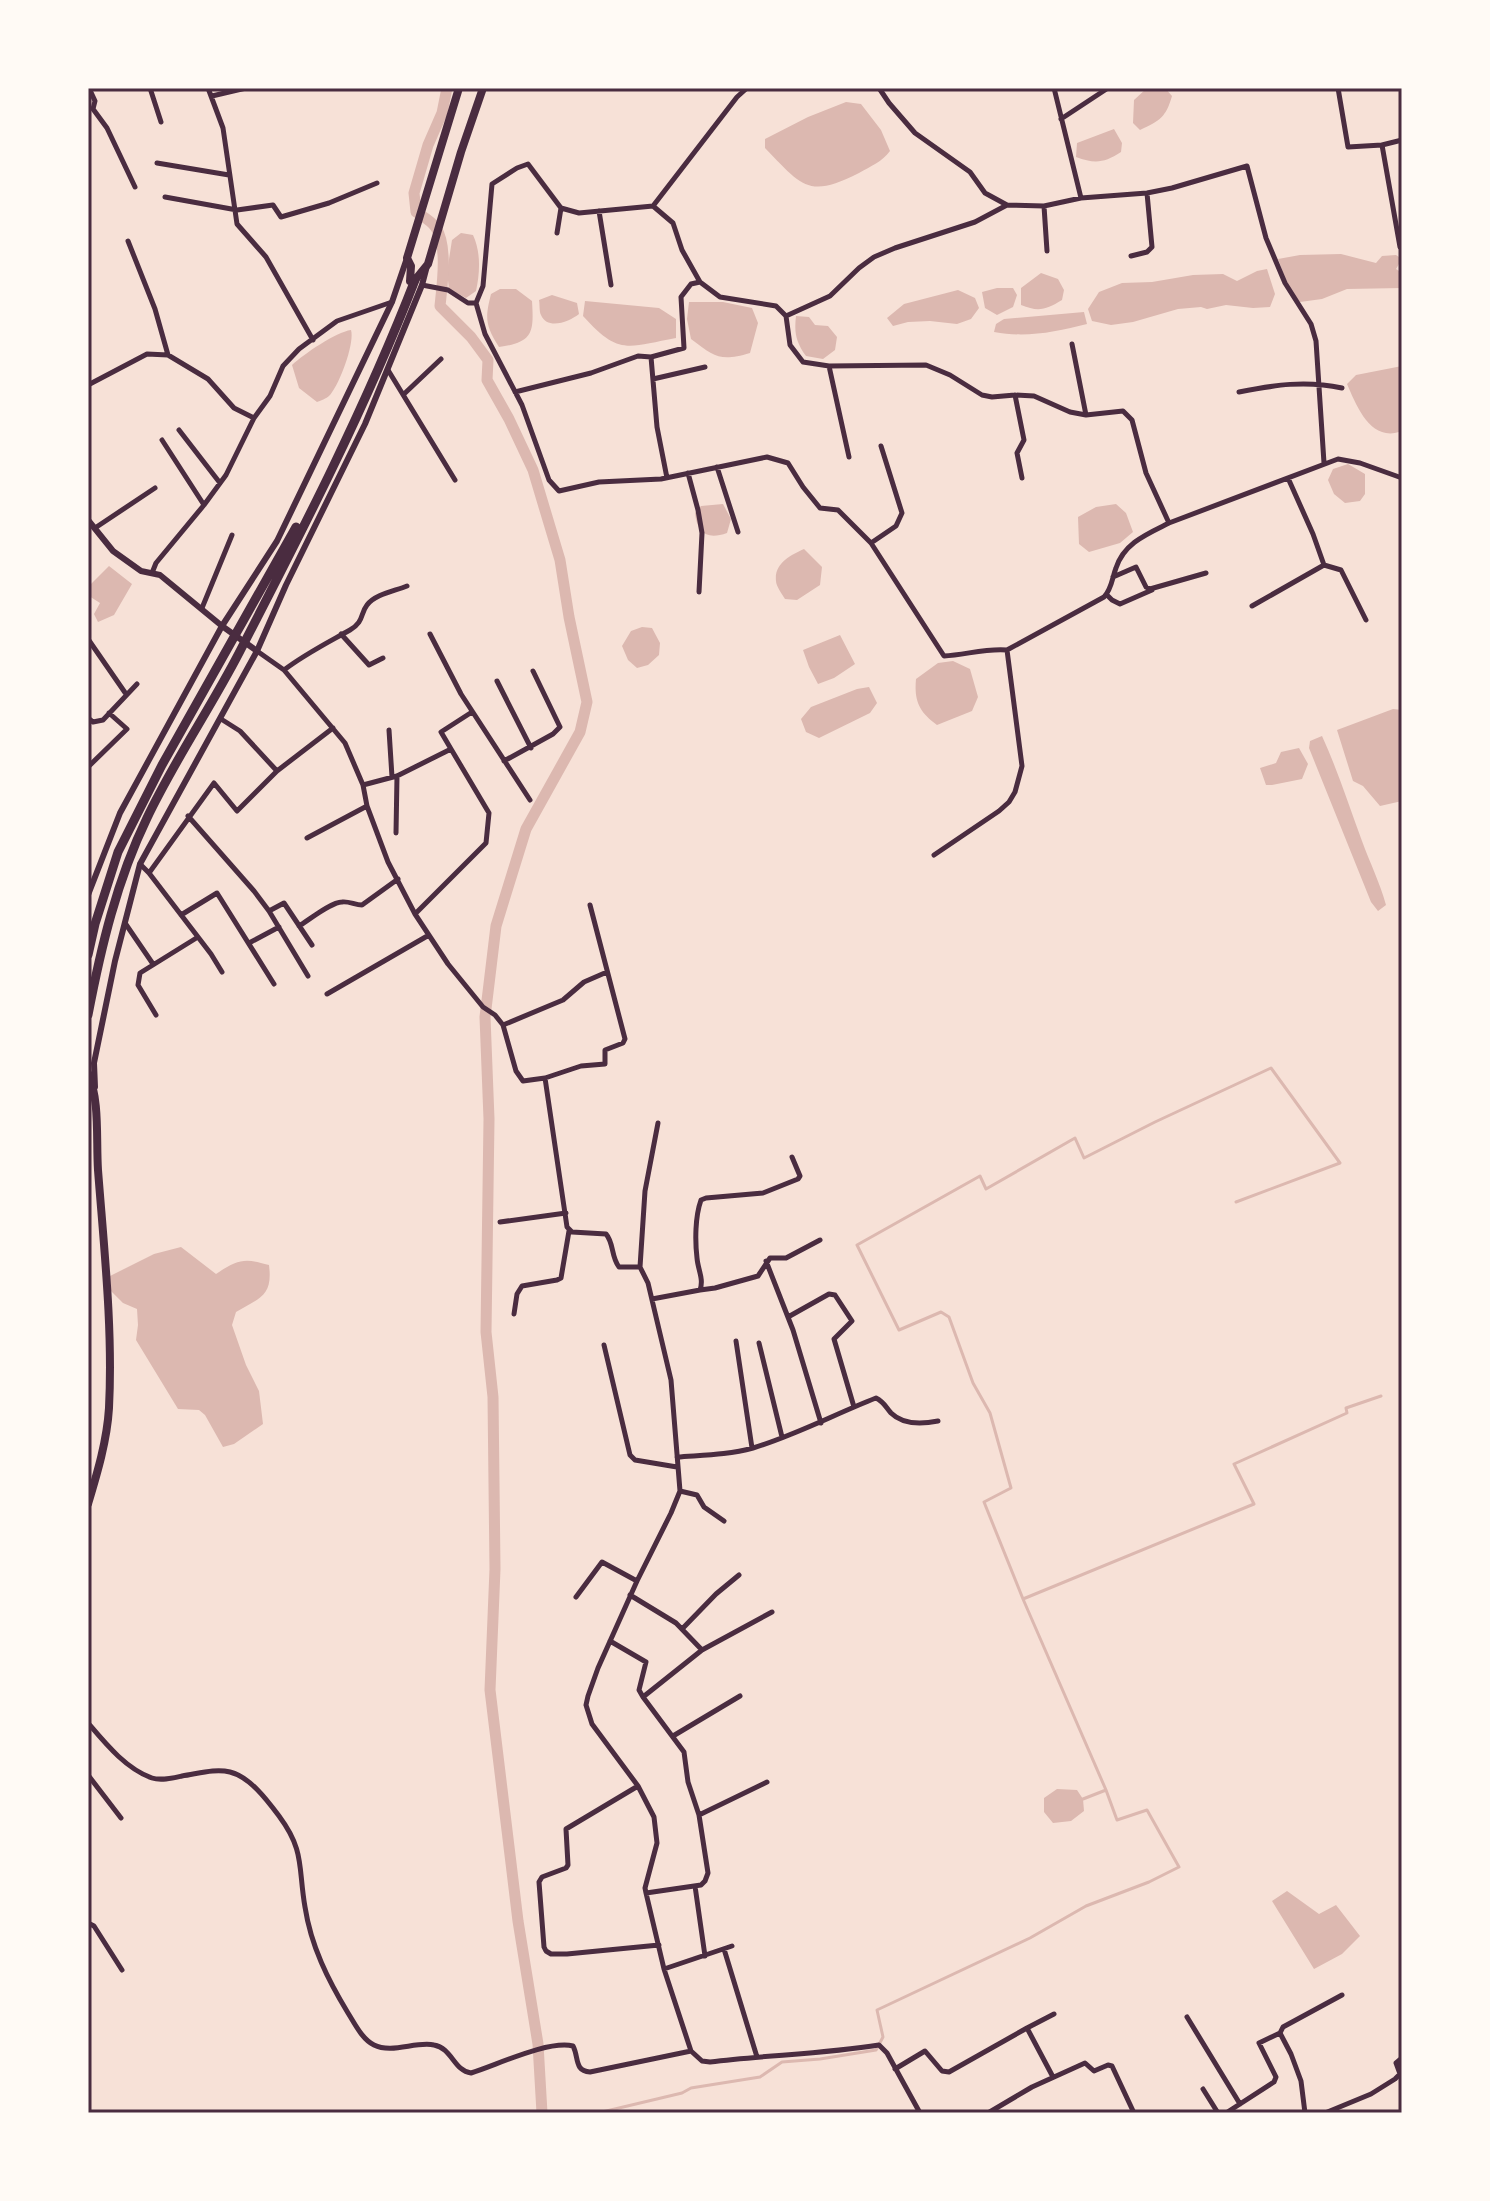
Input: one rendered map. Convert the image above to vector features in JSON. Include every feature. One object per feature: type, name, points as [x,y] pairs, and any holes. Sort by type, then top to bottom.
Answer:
[{"type":"highway","points":[[88,1015],[102,945],[123,877],[147,818],[237,656],[358,417],[416,282],[407,258],[459,88]]},
{"type":"highway","points":[[88,955],[118,852],[162,765],[294,530],[355,412],[416,282],[428,264],[483,88]]},
{"type":"highway","points":[[88,1073],[95,1087],[108,1316],[109,1410],[88,1504]]},
{"type":"street","points":[[89,88],[95,101],[93,109],[107,128],[135,187]]},
{"type":"street","points":[[150,88],[161,122]]},
{"type":"street","points":[[208,88],[223,128],[237,224],[266,257],[313,340]]},
{"type":"street","points":[[212,96],[246,88]]},
{"type":"street","points":[[653,206],[747,88]]},
{"type":"street","points":[[879,88],[915,133],[970,172],[985,193],[1007,205],[1044,206],[1081,198],[1147,193],[1247,166],[1266,238],[1293,298],[1311,324],[1316,341],[1324,463]]},
{"type":"street","points":[[1054,88],[1081,198]]},
{"type":"street","points":[[1061,119],[1108,88]]},
{"type":"street","points":[[1338,88],[1348,147],[1402,140]]},
{"type":"street","points":[[1382,145],[1400,247]]},
{"type":"street","points":[[157,163],[229,175]]},
{"type":"street","points":[[1169,523],[1146,473],[1132,420],[1123,411],[1086,415],[1070,412],[1034,396],[982,395],[950,375],[926,365],[829,366],[803,362],[790,345],[786,316],[776,306],[720,297],[700,282],[682,250],[673,223],[653,206],[579,213],[561,208],[528,164],[492,184],[483,286],[476,303],[485,334],[522,405],[549,480],[559,491],[599,482],[667,478],[767,457],[788,463],[820,508],[838,510],[871,543],[944,656],[1007,650],[1107,595],[1122,554],[1142,537],[1169,523],[1338,459],[1402,478]]},
{"type":"street","points":[[165,197],[235,209],[273,205],[281,217],[329,203],[377,183]]},
{"type":"street","points":[[1131,256],[1147,252],[1152,247],[1147,193]]},
{"type":"street","points":[[786,316],[830,296],[874,257],[975,222],[1007,205]]},
{"type":"street","points":[[1044,206],[1047,251]]},
{"type":"street","points":[[557,233],[561,208]]},
{"type":"street","points":[[599,211],[611,285]]},
{"type":"street","points":[[128,241],[155,309],[168,355]]},
{"type":"street","points":[[88,895],[120,813],[222,626],[277,541],[392,302],[407,258]]},
{"type":"street","points":[[95,1087],[94,1063],[140,864],[257,651],[365,424],[388,370],[416,282],[448,290],[468,303],[476,303]]},
{"type":"street","points":[[515,392],[591,373],[638,356],[651,357],[684,348],[681,297],[691,284],[700,282]]},
{"type":"street","points":[[152,573],[156,563],[220,483],[254,418],[270,396],[283,366],[337,321],[392,302]]},
{"type":"street","points":[[1072,344],[1086,415]]},
{"type":"street","points":[[88,385],[147,354],[168,355],[208,379],[234,408],[254,418]]},
{"type":"street","points":[[651,357],[657,427],[667,478]]},
{"type":"street","points":[[404,395],[441,359]]},
{"type":"street","points":[[829,366],[849,457]]},
{"type":"street","points":[[653,379],[705,367]]},
{"type":"street","points":[[388,370],[455,480]]},
{"type":"street","points":[[1239,392],[1318,382],[1342,388]]},
{"type":"street","points":[[1015,395],[1024,440],[1017,453],[1022,478]]},
{"type":"street","points":[[179,430],[220,483]]},
{"type":"street","points":[[162,440],[204,505]]},
{"type":"street","points":[[871,543],[896,526],[902,513],[881,446]]},
{"type":"street","points":[[717,467],[738,532]]},
{"type":"street","points":[[688,473],[702,533],[699,592]]},
{"type":"street","points":[[1288,478],[1324,565]]},
{"type":"street","points":[[95,528],[155,488]]},
{"type":"street","points":[[88,520],[113,551],[141,571],[160,575],[222,626],[284,670],[345,743],[363,785],[367,806],[388,862],[415,914],[448,964],[483,1007],[503,1025],[516,1071],[523,1081],[545,1078],[583,1065],[605,1064],[605,1050],[625,1041],[590,905]]},
{"type":"street","points":[[202,608],[232,535]]},
{"type":"street","points":[[1252,606],[1324,565],[1341,570],[1366,620]]},
{"type":"street","points":[[1113,577],[1136,567],[1146,587],[1155,589]]},
{"type":"street","points":[[1107,595],[1120,604],[1206,573]]},
{"type":"street","points":[[284,670],[302,656],[353,629],[363,617],[364,608],[373,599],[407,586]]},
{"type":"street","points":[[341,634],[369,665],[383,658]]},
{"type":"street","points":[[430,634],[472,712],[530,800]]},
{"type":"street","points":[[88,639],[126,694]]},
{"type":"street","points":[[934,855],[1009,802],[1020,777],[1021,755],[1007,650]]},
{"type":"street","points":[[504,761],[531,748],[560,727],[533,671]]},
{"type":"street","points":[[497,681],[531,748]]},
{"type":"street","points":[[88,718],[93,722],[103,720],[137,684]]},
{"type":"street","points":[[415,914],[486,843],[489,813],[441,732],[472,712]]},
{"type":"street","points":[[88,767],[127,729],[109,713]]},
{"type":"street","points":[[221,719],[240,731],[277,771]]},
{"type":"street","points":[[149,873],[214,783],[237,811],[277,771],[333,728]]},
{"type":"street","points":[[389,730],[396,833]]},
{"type":"street","points":[[363,785],[394,777],[451,749]]},
{"type":"street","points":[[307,838],[367,806]]},
{"type":"street","points":[[188,816],[269,911],[308,976]]},
{"type":"street","points":[[140,864],[222,972]]},
{"type":"street","points":[[299,926],[335,904],[362,905],[398,879]]},
{"type":"street","points":[[181,915],[217,893],[274,984]]},
{"type":"street","points":[[269,911],[284,903],[312,945]]},
{"type":"street","points":[[125,923],[153,964]]},
{"type":"street","points":[[249,943],[279,927]]},
{"type":"street","points":[[327,994],[429,935]]},
{"type":"street","points":[[156,1015],[138,985],[140,973],[198,937]]},
{"type":"street","points":[[503,1025],[563,1000],[584,982],[607,972]]},
{"type":"street","points":[[514,1314],[517,1294],[522,1286],[561,1278],[569,1231],[545,1078]]},
{"type":"street","points":[[658,1123],[645,1191],[640,1267],[652,1299],[671,1380],[680,1491],[610,1641],[588,1696],[587,1714],[597,1733],[638,1786],[654,1817],[657,1843],[645,1888],[664,1969],[691,2051],[702,2061],[710,2062],[879,2045],[887,2053],[920,2113]]},
{"type":"street","points":[[700,1290],[702,1282],[696,1245],[701,1200],[763,1193],[798,1179],[800,1176],[792,1157]]},
{"type":"street","points":[[500,1222],[566,1213]]},
{"type":"street","points":[[569,1231],[604,1233],[611,1240],[619,1267],[640,1267]]},
{"type":"street","points":[[652,1299],[715,1288],[758,1276],[766,1261],[772,1257],[786,1258],[820,1240]]},
{"type":"street","points":[[766,1261],[788,1317],[821,1423]]},
{"type":"street","points":[[788,1317],[829,1294],[835,1295],[852,1321],[834,1339],[854,1407]]},
{"type":"street","points":[[736,1341],[752,1448]]},
{"type":"street","points":[[759,1343],[782,1437]]},
{"type":"street","points":[[604,1345],[630,1455],[635,1460],[677,1467]]},
{"type":"street","points":[[677,1457],[720,1455],[752,1448],[879,1399],[895,1416],[919,1424],[938,1421]]},
{"type":"street","points":[[680,1491],[697,1495],[704,1507],[724,1521]]},
{"type":"street","points":[[576,1597],[602,1562],[637,1581]]},
{"type":"street","points":[[683,1628],[739,1575]]},
{"type":"street","points":[[630,1595],[683,1628],[702,1650]]},
{"type":"street","points":[[643,1697],[702,1650],[772,1612]]},
{"type":"street","points":[[610,1641],[646,1661],[639,1690],[684,1752],[688,1782],[699,1815],[708,1873],[704,1883],[695,1886],[646,1893]]},
{"type":"street","points":[[673,1736],[740,1696]]},
{"type":"street","points":[[88,1723],[116,1753],[152,1778],[229,1771],[258,1790],[296,1842],[305,1907],[321,1963],[332,1986],[368,2041],[375,2046],[434,2044],[448,2052],[460,2069],[471,2073],[563,2045],[573,2046],[580,2069],[590,2072],[691,2051]]},
{"type":"street","points":[[88,1775],[121,1818]]},
{"type":"street","points":[[699,1815],[767,1782]]},
{"type":"street","points":[[638,1786],[566,1829],[568,1865],[542,1877],[539,1882],[544,1947],[551,1954],[567,1954],[659,1945]]},
{"type":"street","points":[[695,1886],[705,1956]]},
{"type":"street","points":[[88,1923],[94,1926],[122,1970]]},
{"type":"street","points":[[664,1969],[732,1946]]},
{"type":"street","points":[[724,1949],[757,2057]]},
{"type":"street","points":[[1226,2113],[1274,2082],[1276,2077],[1259,2043],[1342,1995]]},
{"type":"street","points":[[895,2069],[925,2051],[942,2071],[949,2072],[1054,2014]]},
{"type":"street","points":[[1187,2017],[1240,2104]]},
{"type":"street","points":[[1027,2028],[1053,2077]]},
{"type":"street","points":[[1280,2033],[1301,2081],[1305,2113]]},
{"type":"street","points":[[1325,2113],[1371,2094],[1395,2079],[1400,2074],[1396,2063],[1402,2058]]},
{"type":"street","points":[[988,2113],[1032,2087],[1085,2063],[1094,2071],[1110,2065],[1114,2068],[1134,2113]]},
{"type":"street","points":[[1203,2089],[1218,2113]]},
{"type":"shaded area","points":[[1147,88],[1165,88],[1172,96],[1161,118],[1140,130],[1133,123],[1134,100]]},
{"type":"shaded area","points":[[846,102],[861,104],[881,130],[890,151],[872,166],[842,181],[817,187],[788,172],[765,148],[765,139]]},
{"type":"shaded area","points":[[1114,129],[1122,143],[1121,152],[1099,161],[1076,157],[1077,143]]},
{"type":"shaded area","points":[[461,233],[473,235],[479,255],[476,291],[466,298],[449,289],[447,272],[452,240]]},
{"type":"shaded area","points":[[1341,254],[1376,263],[1382,256],[1396,255],[1402,259],[1396,269],[1402,273],[1402,288],[1347,289],[1322,299],[1300,302],[1289,288],[1278,259]]},
{"type":"shaded area","points":[[1267,269],[1275,294],[1270,307],[1226,305],[1207,309],[1178,309],[1111,325],[1092,321],[1088,309],[1099,292],[1122,283],[1223,274],[1237,281]]},
{"type":"shaded area","points":[[1041,273],[1058,279],[1064,290],[1062,300],[1042,309],[1021,305],[1021,288]]},
{"type":"shaded area","points":[[1013,288],[1017,295],[1013,307],[997,315],[985,308],[982,292]]},
{"type":"shaded area","points":[[500,289],[516,289],[532,301],[532,321],[525,339],[499,347],[491,333],[487,316],[491,294]]},
{"type":"shaded area","points":[[958,290],[975,298],[979,308],[971,319],[957,324],[930,321],[893,326],[887,318],[904,304]]},
{"type":"shaded area","points":[[552,295],[577,303],[579,314],[554,324],[544,320],[539,300]]},
{"type":"shaded area","points":[[585,301],[659,308],[676,319],[676,338],[635,346],[615,343],[583,316]]},
{"type":"shaded area","points":[[689,302],[723,302],[752,308],[758,323],[750,353],[718,356],[691,339],[687,319]]},
{"type":"shaded area","points":[[1084,312],[1087,324],[1041,333],[994,332],[996,324],[1004,319]]},
{"type":"shaded area","points":[[796,316],[809,317],[815,325],[828,326],[837,337],[835,350],[823,359],[806,356],[796,337]]},
{"type":"shaded area","points":[[351,330],[348,354],[337,383],[329,396],[317,402],[299,388],[292,365],[329,339]]},
{"type":"shaded area","points":[[1402,366],[1402,431],[1382,432],[1367,421],[1347,384],[1356,375]]},
{"type":"shaded area","points":[[1348,464],[1365,474],[1365,494],[1360,501],[1345,503],[1334,494],[1328,480],[1333,469]]},
{"type":"shaded area","points":[[723,504],[731,519],[727,533],[714,536],[704,533],[698,526],[695,513],[701,506]]},
{"type":"shaded area","points":[[1116,504],[1126,513],[1133,532],[1120,543],[1089,552],[1079,544],[1078,517],[1096,507]]},
{"type":"shaded area","points":[[804,549],[822,567],[820,585],[797,600],[785,599],[776,583],[778,569],[784,560]]},
{"type":"shaded area","points":[[109,566],[132,584],[114,615],[98,622],[94,614],[100,603],[89,596],[88,587]]},
{"type":"shaded area","points":[[642,627],[652,628],[660,643],[659,655],[648,665],[637,668],[628,660],[622,646],[631,631]]},
{"type":"shaded area","points":[[840,635],[855,664],[818,684],[803,650]]},
{"type":"shaded area","points":[[953,661],[970,669],[978,697],[972,711],[937,725],[919,705],[916,679],[938,663]]},
{"type":"shaded area","points":[[869,687],[877,703],[870,713],[819,738],[806,732],[801,719],[811,707]]},
{"type":"shaded area","points":[[1393,709],[1402,710],[1402,801],[1380,806],[1363,786],[1353,781],[1337,730]]},
{"type":"shaded area","points":[[1322,736],[1384,897],[1386,905],[1378,911],[1371,902],[1309,748],[1310,741]]},
{"type":"shaded area","points":[[1299,748],[1308,764],[1302,779],[1266,785],[1260,768],[1276,763],[1281,752]]},
{"type":"shaded area","points":[[181,1247],[216,1274],[242,1261],[269,1265],[267,1290],[236,1312],[232,1325],[259,1391],[263,1424],[234,1444],[223,1447],[205,1415],[199,1410],[178,1409],[136,1340],[137,1309],[123,1303],[111,1291],[110,1276],[154,1254]]},
{"type":"shaded area","points":[[1057,1789],[1077,1790],[1083,1799],[1084,1811],[1071,1821],[1053,1823],[1044,1812],[1044,1798]]},
{"type":"shaded area","points":[[1287,1891],[1319,1914],[1336,1905],[1360,1936],[1342,1954],[1314,1969],[1272,1901]]},
{"type":"waterway","points":[[447,88],[442,113],[428,145],[414,193],[416,212],[432,223],[440,236],[443,266],[440,306],[471,337],[488,360],[487,380],[533,470],[560,560],[587,702],[580,732],[526,829],[496,926],[485,1017],[489,1119],[486,1332],[493,1397],[495,1569],[490,1690],[518,1921],[538,2044],[542,2113]]},
{"type":"waterway","points":[[598,2113],[682,2093],[691,2088],[760,2077],[782,2062],[876,2050],[883,2037],[877,2010],[1030,1938],[1086,1906],[1179,1867],[1147,1810],[1117,1820],[1023,1599],[984,1502],[1011,1488],[990,1413],[973,1383],[949,1317],[941,1312],[899,1330],[857,1245],[980,1176],[986,1189],[1075,1138],[1084,1158],[1271,1068],[1340,1163],[1236,1202]]},
{"type":"waterway","points":[[1023,1599],[1254,1504],[1234,1464],[1347,1413],[1346,1408],[1381,1396]]},
{"type":"waterway","points":[[1083,1799],[1106,1790]]}]
